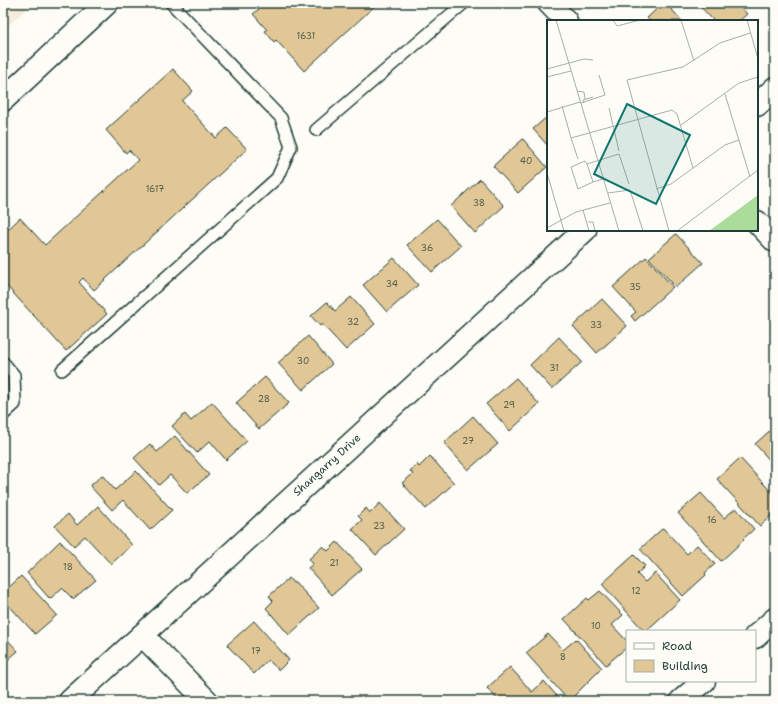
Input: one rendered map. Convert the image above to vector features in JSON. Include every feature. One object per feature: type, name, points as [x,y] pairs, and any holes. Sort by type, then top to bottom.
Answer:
[{"type":"street","points":[[3,100],[107,3]]},
{"type":"street","points":[[549,3],[565,20]]},
{"type":"street","points":[[758,104],[775,88]]},
{"type":"street","points":[[758,223],[775,241]]},
{"type":"street","name":"Shangarry Drive","points":[[70,701],[584,231]]},
{"type":"street","points":[[756,635],[775,619]]},
{"type":"street","points":[[142,635],[208,701]]},
{"type":"street","points":[[681,701],[703,682]]},
{"type":"lane","points":[[62,370],[277,178],[291,148],[280,118],[171,3]]},
{"type":"lane","points":[[316,130],[464,3]]},
{"type":"lane","points":[[3,362],[14,375],[15,404],[3,415]]},
{"type":"shaded area","points":[[3,3],[33,3],[3,30]]},
{"type":"building","points":[[266,3],[378,3],[304,71],[276,40],[274,42],[265,31],[267,30],[253,14]]},
{"type":"building","points":[[663,3],[666,3],[681,20],[649,20],[647,18]]},
{"type":"building","points":[[697,3],[737,3],[747,14],[740,20],[713,20]]},
{"type":"building","points":[[173,69],[193,91],[182,101],[216,138],[227,128],[247,149],[94,290],[83,278],[79,282],[107,314],[66,351],[3,282],[3,234],[20,218],[45,245],[138,160],[129,150],[126,153],[106,130]]},
{"type":"building","points":[[547,117],[547,145],[533,129]]},
{"type":"building","points":[[523,139],[547,167],[518,193],[493,166]]},
{"type":"building","points":[[480,179],[504,206],[475,233],[451,206]]},
{"type":"building","points":[[437,219],[461,246],[432,272],[407,245]]},
{"type":"building","points":[[676,234],[703,263],[676,287],[649,258]]},
{"type":"building","points":[[646,257],[673,287],[635,321],[631,316],[636,312],[613,287]]},
{"type":"building","points":[[394,258],[418,285],[387,312],[363,285]]},
{"type":"building","points":[[351,297],[375,324],[346,350],[322,324],[320,326],[311,316],[327,302],[335,311]]},
{"type":"building","points":[[602,299],[627,326],[597,353],[573,326]]},
{"type":"building","points":[[308,336],[332,364],[303,390],[278,363]]},
{"type":"building","points":[[559,337],[582,362],[552,389],[530,365]]},
{"type":"building","points":[[265,377],[289,403],[259,429],[236,403]]},
{"type":"building","points":[[516,378],[539,404],[510,431],[486,404]]},
{"type":"building","points":[[212,402],[247,441],[226,460],[210,441],[197,453],[172,426],[185,414],[191,421]]},
{"type":"building","points":[[473,416],[498,444],[468,470],[444,443]]},
{"type":"building","points":[[775,426],[775,466],[755,444]]},
{"type":"building","points":[[175,436],[209,475],[187,493],[170,475],[159,485],[134,458],[150,444],[157,452]]},
{"type":"building","points":[[430,456],[454,483],[426,509],[402,483],[413,474],[410,471],[417,464],[419,467]]},
{"type":"building","points":[[740,458],[775,496],[775,512],[760,526],[717,479]]},
{"type":"building","points":[[136,471],[172,510],[150,530],[123,500],[112,510],[90,486],[102,475],[115,490]]},
{"type":"building","points":[[701,493],[724,518],[736,508],[754,529],[721,561],[678,513]]},
{"type":"building","points":[[380,503],[404,529],[376,555],[352,529],[362,520],[358,516],[366,508],[370,513]]},
{"type":"building","points":[[98,506],[132,545],[111,564],[85,536],[74,546],[55,526],[68,514],[77,525]]},
{"type":"building","points":[[663,528],[687,554],[697,545],[715,564],[705,573],[706,575],[683,596],[640,549]]},
{"type":"building","points":[[60,541],[96,580],[73,599],[62,588],[50,599],[27,573]]},
{"type":"building","points":[[337,542],[362,569],[332,595],[308,568],[313,564],[309,559],[323,546],[328,551]]},
{"type":"building","points":[[634,555],[645,566],[637,574],[645,582],[655,573],[680,600],[647,630],[643,630],[602,584]]},
{"type":"building","points":[[21,576],[57,615],[35,634],[3,599],[3,593]]},
{"type":"building","points":[[289,578],[293,583],[295,582],[319,608],[289,635],[266,608],[273,601],[269,596]]},
{"type":"building","points":[[600,591],[623,615],[612,625],[626,640],[626,648],[606,665],[564,619],[587,598],[589,600]]},
{"type":"building","points":[[254,621],[289,660],[279,670],[268,660],[254,674],[227,645]]},
{"type":"building","points":[[548,634],[563,650],[576,639],[602,668],[569,701],[526,653]]},
{"type":"building","points":[[3,635],[18,651],[3,664]]},
{"type":"building","points":[[510,667],[532,692],[544,681],[561,701],[499,701],[487,688]]}]
